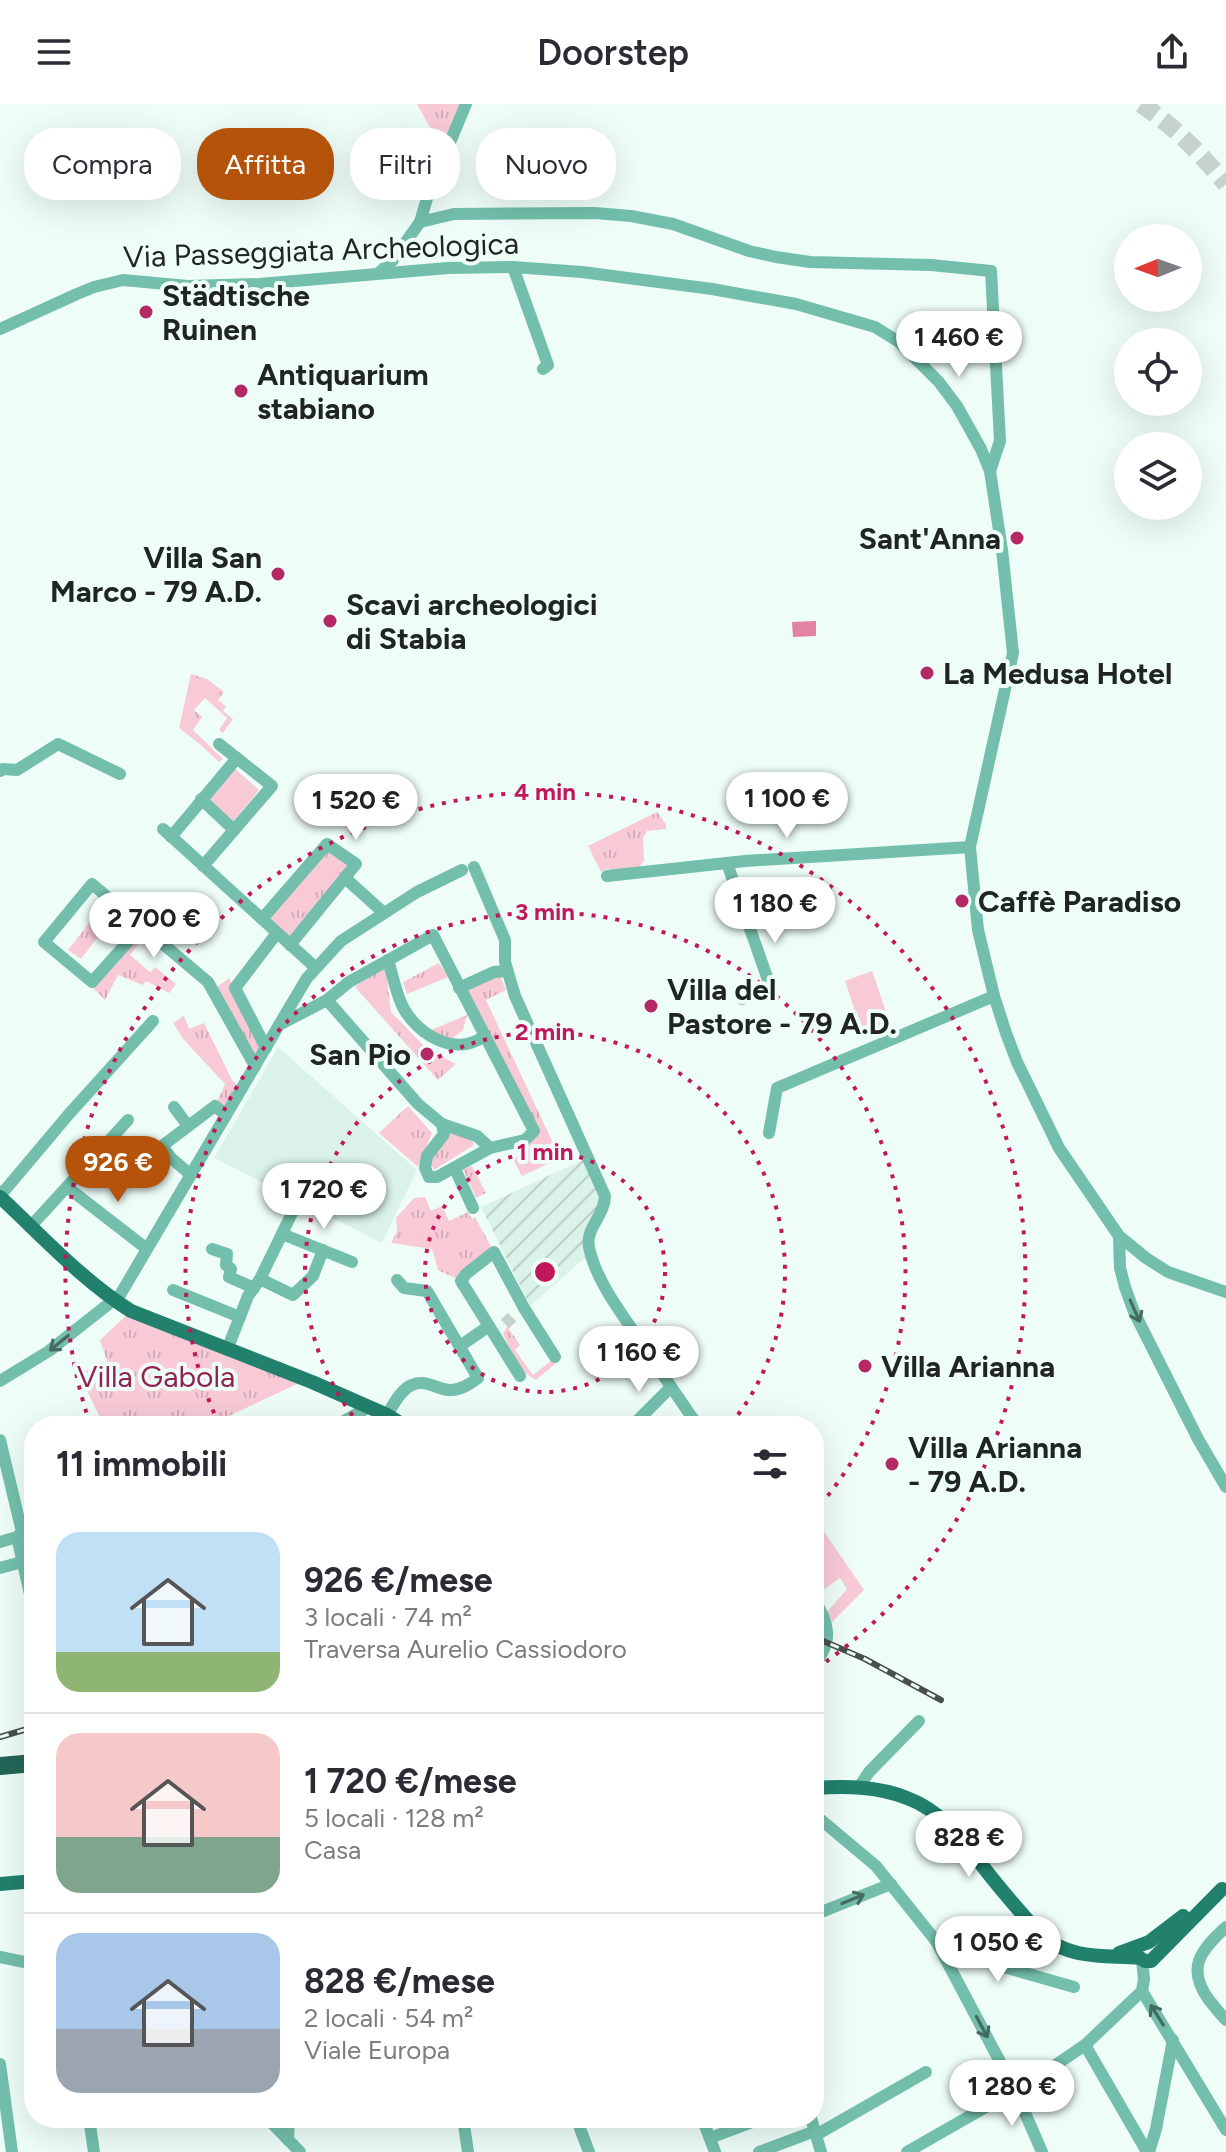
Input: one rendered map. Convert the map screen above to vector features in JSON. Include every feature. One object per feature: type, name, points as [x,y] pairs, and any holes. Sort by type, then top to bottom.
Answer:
[{"type":"highway","points":[[0,1766],[24,1764]]},
{"type":"main road","points":[[0,1195],[72,1266],[131,1311],[387,1415]]},
{"type":"main road","points":[[824,1787],[859,1787],[906,1798],[924,1806],[964,1840],[1030,1923],[1051,1943],[1075,1954],[1110,1956],[1147,1953],[1224,1887]]},
{"type":"main road","points":[[0,1884],[24,1882]]},
{"type":"street","points":[[378,273],[393,260],[420,222],[466,104]]},
{"type":"street","points":[[420,222],[454,214],[595,213],[631,216],[673,224],[749,251],[776,257],[810,262],[931,265],[991,271],[1000,441],[990,471]]},
{"type":"street","points":[[513,267],[548,365],[543,369]]},
{"type":"street","name":"Via Passeggiata Archeologica","points":[[0,329],[85,290],[123,280],[188,286],[259,284],[448,268],[513,267],[582,272],[712,289],[796,304],[875,327],[899,342],[939,382],[957,406],[981,449],[990,471],[1005,573],[1013,653],[970,847],[978,930],[994,996],[1017,1062],[1059,1148],[1119,1236],[1168,1272],[1226,1292]]},
{"type":"street","points":[[0,771],[17,770],[58,744],[120,774]]},
{"type":"street","points":[[203,866],[272,786],[219,744]]},
{"type":"street","points":[[237,758],[167,833],[316,968]]},
{"type":"street","points":[[201,799],[234,830]]},
{"type":"street","points":[[262,919],[327,844],[356,864],[290,945]]},
{"type":"street","points":[[607,876],[727,863],[970,847]]},
{"type":"street","points":[[727,863],[768,980],[766,989],[742,999]]},
{"type":"street","points":[[0,1381],[49,1351],[120,1295],[307,978],[316,968],[341,941],[417,892],[468,868],[505,940],[507,971],[605,1196],[603,1211],[589,1236],[595,1266],[614,1303],[691,1416]]},
{"type":"street","points":[[345,878],[384,913]]},
{"type":"street","points":[[142,926],[92,982],[44,942],[92,884],[142,926],[208,982],[255,1066]]},
{"type":"street","points":[[266,1048],[235,988],[277,933]]},
{"type":"street","points":[[279,1025],[327,1000],[349,982],[433,935],[534,1131],[525,1140],[490,1148],[455,1169],[429,1177],[425,1168],[427,1156],[444,1134],[442,1124]]},
{"type":"street","points":[[388,960],[403,1008],[414,1023],[434,1039],[449,1044],[464,1044],[478,1041],[484,1036]]},
{"type":"street","points":[[459,988],[494,972],[507,971]]},
{"type":"street","points":[[769,1133],[777,1088],[994,996]]},
{"type":"street","points":[[327,1000],[418,1104],[442,1124],[477,1136],[490,1148]]},
{"type":"street","points":[[0,1195],[153,1021]]},
{"type":"street","points":[[191,1175],[162,1146],[215,1106],[226,1115]]},
{"type":"street","points":[[174,1107],[188,1126]]},
{"type":"street","points":[[31,1226],[128,1120]]},
{"type":"street","points":[[455,1169],[473,1208]]},
{"type":"street","points":[[67,1187],[147,1249]]},
{"type":"street","points":[[227,1350],[248,1296],[294,1209]]},
{"type":"street","points":[[282,1234],[352,1262]]},
{"type":"street","points":[[1119,1236],[1120,1268],[1134,1312],[1198,1439],[1226,1487]]},
{"type":"street","points":[[212,1249],[227,1254],[226,1265],[231,1269],[229,1277],[293,1295],[313,1276],[323,1250]]},
{"type":"street","points":[[520,1376],[461,1281],[494,1252],[555,1357]]},
{"type":"street","points":[[387,1415],[412,1385],[422,1383],[452,1390],[463,1388],[478,1378],[427,1291],[404,1288],[397,1280]]},
{"type":"street","points":[[173,1290],[240,1317]]},
{"type":"street","points":[[460,1346],[509,1321],[524,1308]]},
{"type":"street","points":[[646,1416],[671,1387]]},
{"type":"street","points":[[353,1416],[369,1407]]},
{"type":"street","points":[[0,1440],[24,1533],[24,1570]]},
{"type":"street","points":[[0,1542],[24,1533]]},
{"type":"street","points":[[0,1568],[22,1562]]},
{"type":"street","points":[[824,1618],[828,1636],[824,1651]]},
{"type":"street","points":[[859,1787],[869,1772],[919,1721]]},
{"type":"street","points":[[824,1792],[830,1787]]},
{"type":"street","points":[[824,1822],[876,1866],[936,1941],[1015,2090],[1042,2152]]},
{"type":"street","points":[[824,1911],[891,1884]]},
{"type":"street","points":[[1226,1927],[1210,1943],[1196,1974],[1202,1989],[1226,2020]]},
{"type":"street","points":[[936,1941],[1000,1966],[1074,1987]]},
{"type":"street","points":[[907,2152],[1035,2079],[1085,2045],[1142,1991],[1147,1953]]},
{"type":"street","points":[[0,1957],[24,1962]]},
{"type":"street","points":[[1142,1991],[1226,2130]]},
{"type":"street","points":[[1148,2152],[1156,2129],[1173,2040]]},
{"type":"street","points":[[1085,2045],[1148,2152]]},
{"type":"street","points":[[0,2064],[12,2152]]},
{"type":"street","points":[[824,2123],[926,2072]]},
{"type":"street","points":[[90,2128],[94,2152]]},
{"type":"street","points":[[277,2128],[300,2152]]},
{"type":"street","points":[[288,2140],[289,2128]]},
{"type":"street","points":[[464,2128],[468,2152]]},
{"type":"street","points":[[580,2128],[589,2152]]},
{"type":"street","points":[[706,2128],[715,2152]]},
{"type":"street","points":[[710,2138],[736,2128]]},
{"type":"street","points":[[759,2152],[814,2128],[818,2151]]},
{"type":"shaded area","points":[[816,621],[816,636],[793,637],[792,622]]},
{"type":"shaded area","points":[[278,1047],[417,1170],[382,1243],[214,1158]]},
{"type":"shaded area","points":[[583,1160],[605,1196],[587,1256],[530,1306],[481,1207]]},
{"type":"green space","points":[[417,104],[460,104],[450,128],[430,128]]},
{"type":"green space","points":[[191,674],[207,679],[224,692],[218,700],[226,706],[223,711],[233,719],[223,733],[219,730],[227,718],[205,698],[194,710],[202,717],[193,730],[223,759],[219,762],[179,728]]},
{"type":"green space","points":[[234,768],[259,790],[233,822],[207,799]]},
{"type":"green space","points":[[657,812],[666,829],[647,831],[643,838],[644,861],[637,870],[613,872],[608,868],[601,872],[588,846]]},
{"type":"green space","points":[[326,846],[353,862],[290,939],[266,918]]},
{"type":"green space","points":[[101,908],[114,916],[81,959],[68,950]]},
{"type":"green space","points":[[140,932],[155,943],[150,950],[140,941],[130,955],[150,972],[155,967],[176,984],[169,993],[146,981],[143,985],[118,975],[105,1000],[93,988]]},
{"type":"green space","points":[[385,962],[391,1012],[427,1049],[456,1064],[438,1080],[355,987]]},
{"type":"green space","points":[[439,963],[448,977],[407,994],[403,982]]},
{"type":"green space","points":[[498,971],[506,990],[486,1000],[560,1158],[522,1176],[514,1161],[534,1131],[460,991]]},
{"type":"green space","points":[[872,971],[891,1026],[863,1035],[845,981]]},
{"type":"green space","points":[[229,978],[265,1047],[254,1065],[213,990]]},
{"type":"green space","points":[[467,1015],[463,1030],[449,1041],[431,1030]]},
{"type":"green space","points":[[184,1016],[189,1029],[204,1023],[232,1080],[240,1087],[226,1110],[217,1102],[225,1084],[184,1040],[173,1023]]},
{"type":"green space","points":[[408,1106],[432,1133],[418,1167],[379,1133]]},
{"type":"green space","points":[[454,1132],[472,1138],[474,1145],[434,1170],[428,1159]]},
{"type":"green space","points":[[472,1166],[486,1193],[476,1198],[463,1169]]},
{"type":"green space","points":[[425,1197],[431,1211],[442,1206],[449,1221],[468,1212],[472,1219],[475,1217],[494,1252],[461,1281],[438,1270],[432,1249],[391,1243],[397,1231],[396,1218],[414,1198]]},
{"type":"green space","name":"Villa Gabola","points":[[131,1311],[301,1382],[229,1416],[99,1416],[78,1372],[108,1364],[100,1340]]},
{"type":"green space","points":[[507,1326],[520,1345],[515,1350],[533,1375],[552,1360],[555,1364],[536,1380],[525,1372],[512,1353],[503,1334]]},
{"type":"green space","points":[[824,1532],[864,1590],[832,1622],[827,1612],[847,1589],[840,1578],[824,1589]]},
{"type":"tunnel","points":[[1141,104],[1186,141],[1226,184]]},
{"type":"tunnel","points":[[505,1324],[512,1317]]},
{"type":"railway","points":[[824,1641],[865,1659],[941,1700]]},
{"type":"railway","points":[[0,1737],[24,1730]]},
{"type":"place","name":"Städtische Ruinen","points":[[146,312]]},
{"type":"place","name":"Antiquarium stabiano","points":[[241,391]]},
{"type":"place","name":"Sant'Anna","points":[[1017,538]]},
{"type":"place","name":"Villa San Marco - 79 A.D.","points":[[278,574]]},
{"type":"place","name":"Scavi archeologici di Stabia","points":[[330,621]]},
{"type":"place","name":"La Medusa Hotel","points":[[927,673]]},
{"type":"place","name":"Caffè Paradiso","points":[[962,901]]},
{"type":"place","name":"Villa del Pastore - 79 A.D.","points":[[651,1006]]},
{"type":"place","name":"San Pio","points":[[427,1054]]},
{"type":"place","name":"Villa Arianna","points":[[865,1366]]},
{"type":"place","name":"Villa Arianna - 79 A.D.","points":[[892,1464]]}]
